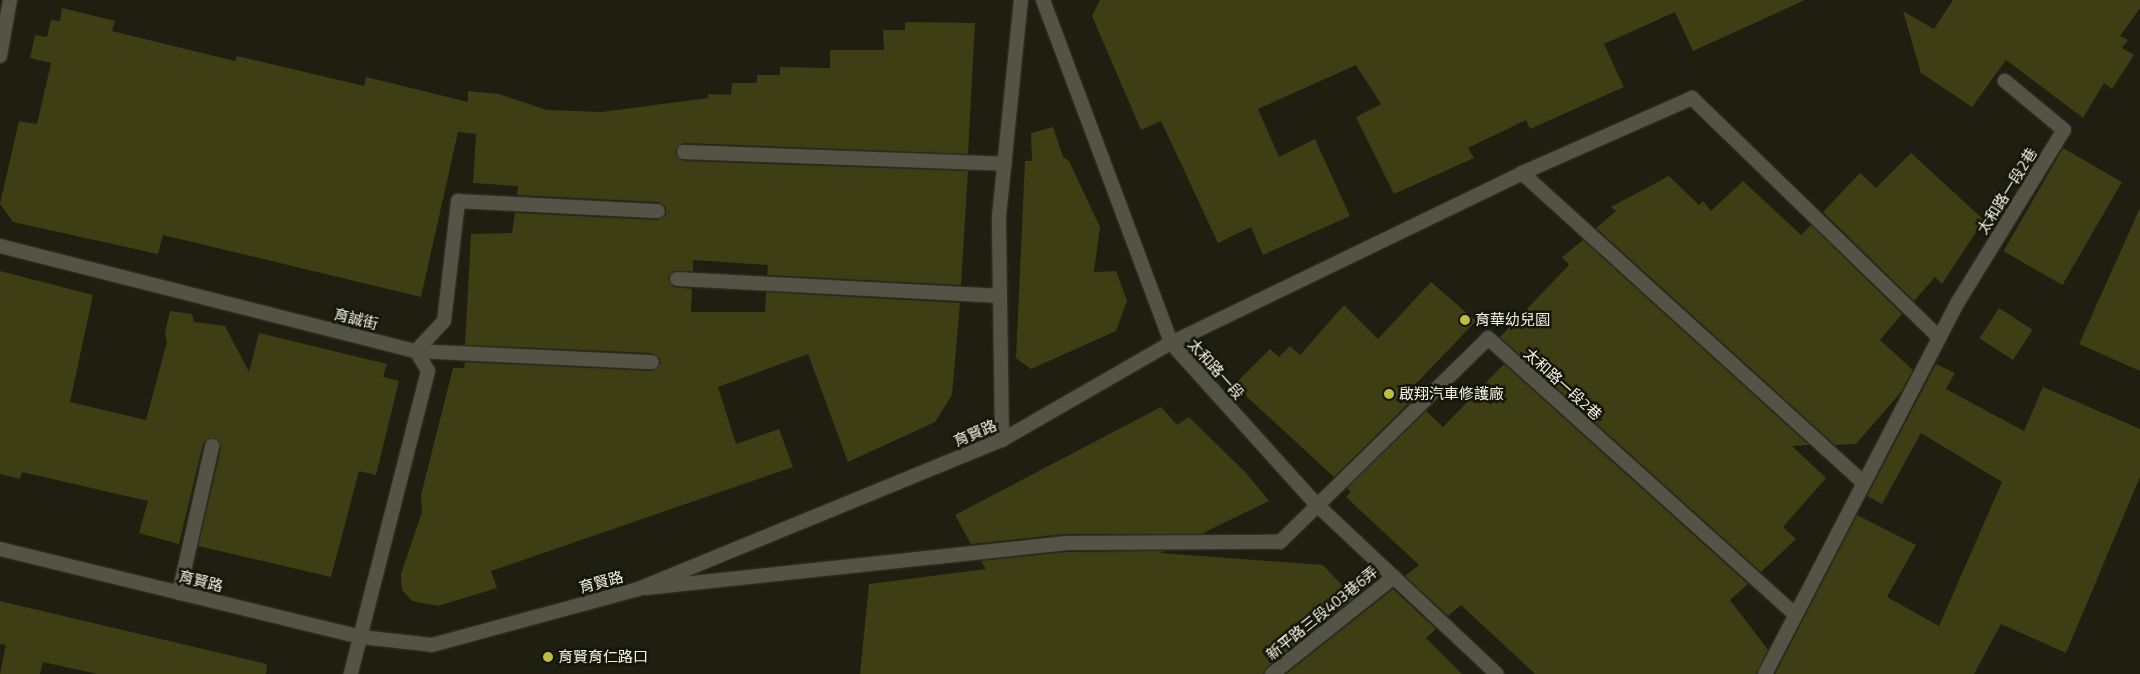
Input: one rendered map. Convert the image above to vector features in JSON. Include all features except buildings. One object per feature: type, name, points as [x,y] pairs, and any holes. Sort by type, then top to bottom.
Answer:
[{"type":"street","points":[[0,56],[10,0]]},
{"type":"street","points":[[1002,440],[999,216],[1021,0]]},
{"type":"street","name":"太和路一段","points":[[1043,0],[1171,343],[1318,506],[1394,576],[1487,671]]},
{"type":"street","name":"太和路一段2巷","points":[[1765,674],[1794,614],[1939,337],[2064,130],[2004,80]]},
{"type":"street","name":"育賢路","points":[[0,549],[361,637],[432,646],[638,589],[1002,440],[1171,343],[1522,173],[1692,98],[1939,337]]},
{"type":"street","points":[[684,152],[1004,164]]},
{"type":"street","points":[[1522,173],[1582,230],[1863,482]]},
{"type":"street","points":[[351,674],[428,371],[416,351],[444,321],[458,201],[658,211]]},
{"type":"street","name":"育誠街","points":[[0,246],[416,351],[652,362]]},
{"type":"street","points":[[677,279],[1000,296]]},
{"type":"street","name":"太和路一段2巷","points":[[1318,506],[1488,338],[1794,614]]},
{"type":"street","points":[[178,593],[212,446]]},
{"type":"street","points":[[638,589],[1064,543],[1280,542],[1318,506]]},
{"type":"street","name":"新平路三段403巷6弄","points":[[1272,674],[1394,576]]},
{"type":"place","name":"育華幼兒園","points":[[1465,320]]},
{"type":"place","name":"啟翔汽車修護廠","points":[[1389,394]]},
{"type":"place","name":"育賢育仁路口","points":[[548,657]]}]
